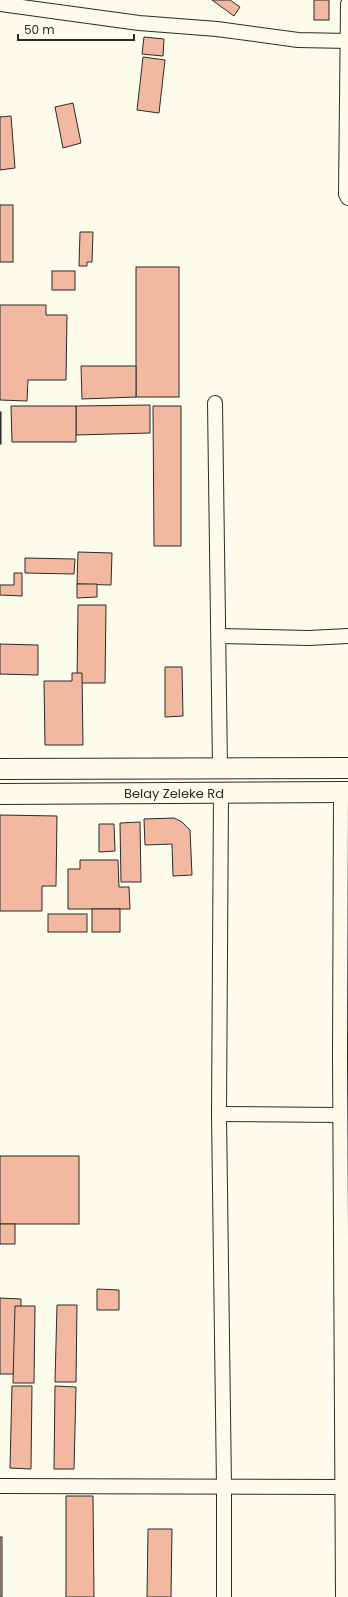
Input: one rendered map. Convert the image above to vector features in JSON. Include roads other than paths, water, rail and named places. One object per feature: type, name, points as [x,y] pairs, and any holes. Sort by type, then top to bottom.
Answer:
[{"type":"street","points":[[0,4],[139,23],[217,29],[298,40],[347,41]]},
{"type":"street","points":[[348,4],[346,194],[348,198]]},
{"type":"street","points":[[215,403],[221,793],[219,1114],[224,1597]]},
{"type":"street","points":[[219,636],[309,638],[348,636]]},
{"type":"street","name":"Belay Zeleke Rd","points":[[0,769],[348,768]]},
{"type":"street","points":[[343,1597],[345,1487],[345,1291],[344,1175],[340,1115],[344,1057],[345,792]]},
{"type":"street","name":"Belay Zeleke Rd","points":[[0,794],[345,792]]},
{"type":"street","points":[[219,1114],[340,1115]]},
{"type":"street","points":[[0,1486],[345,1487]]}]
